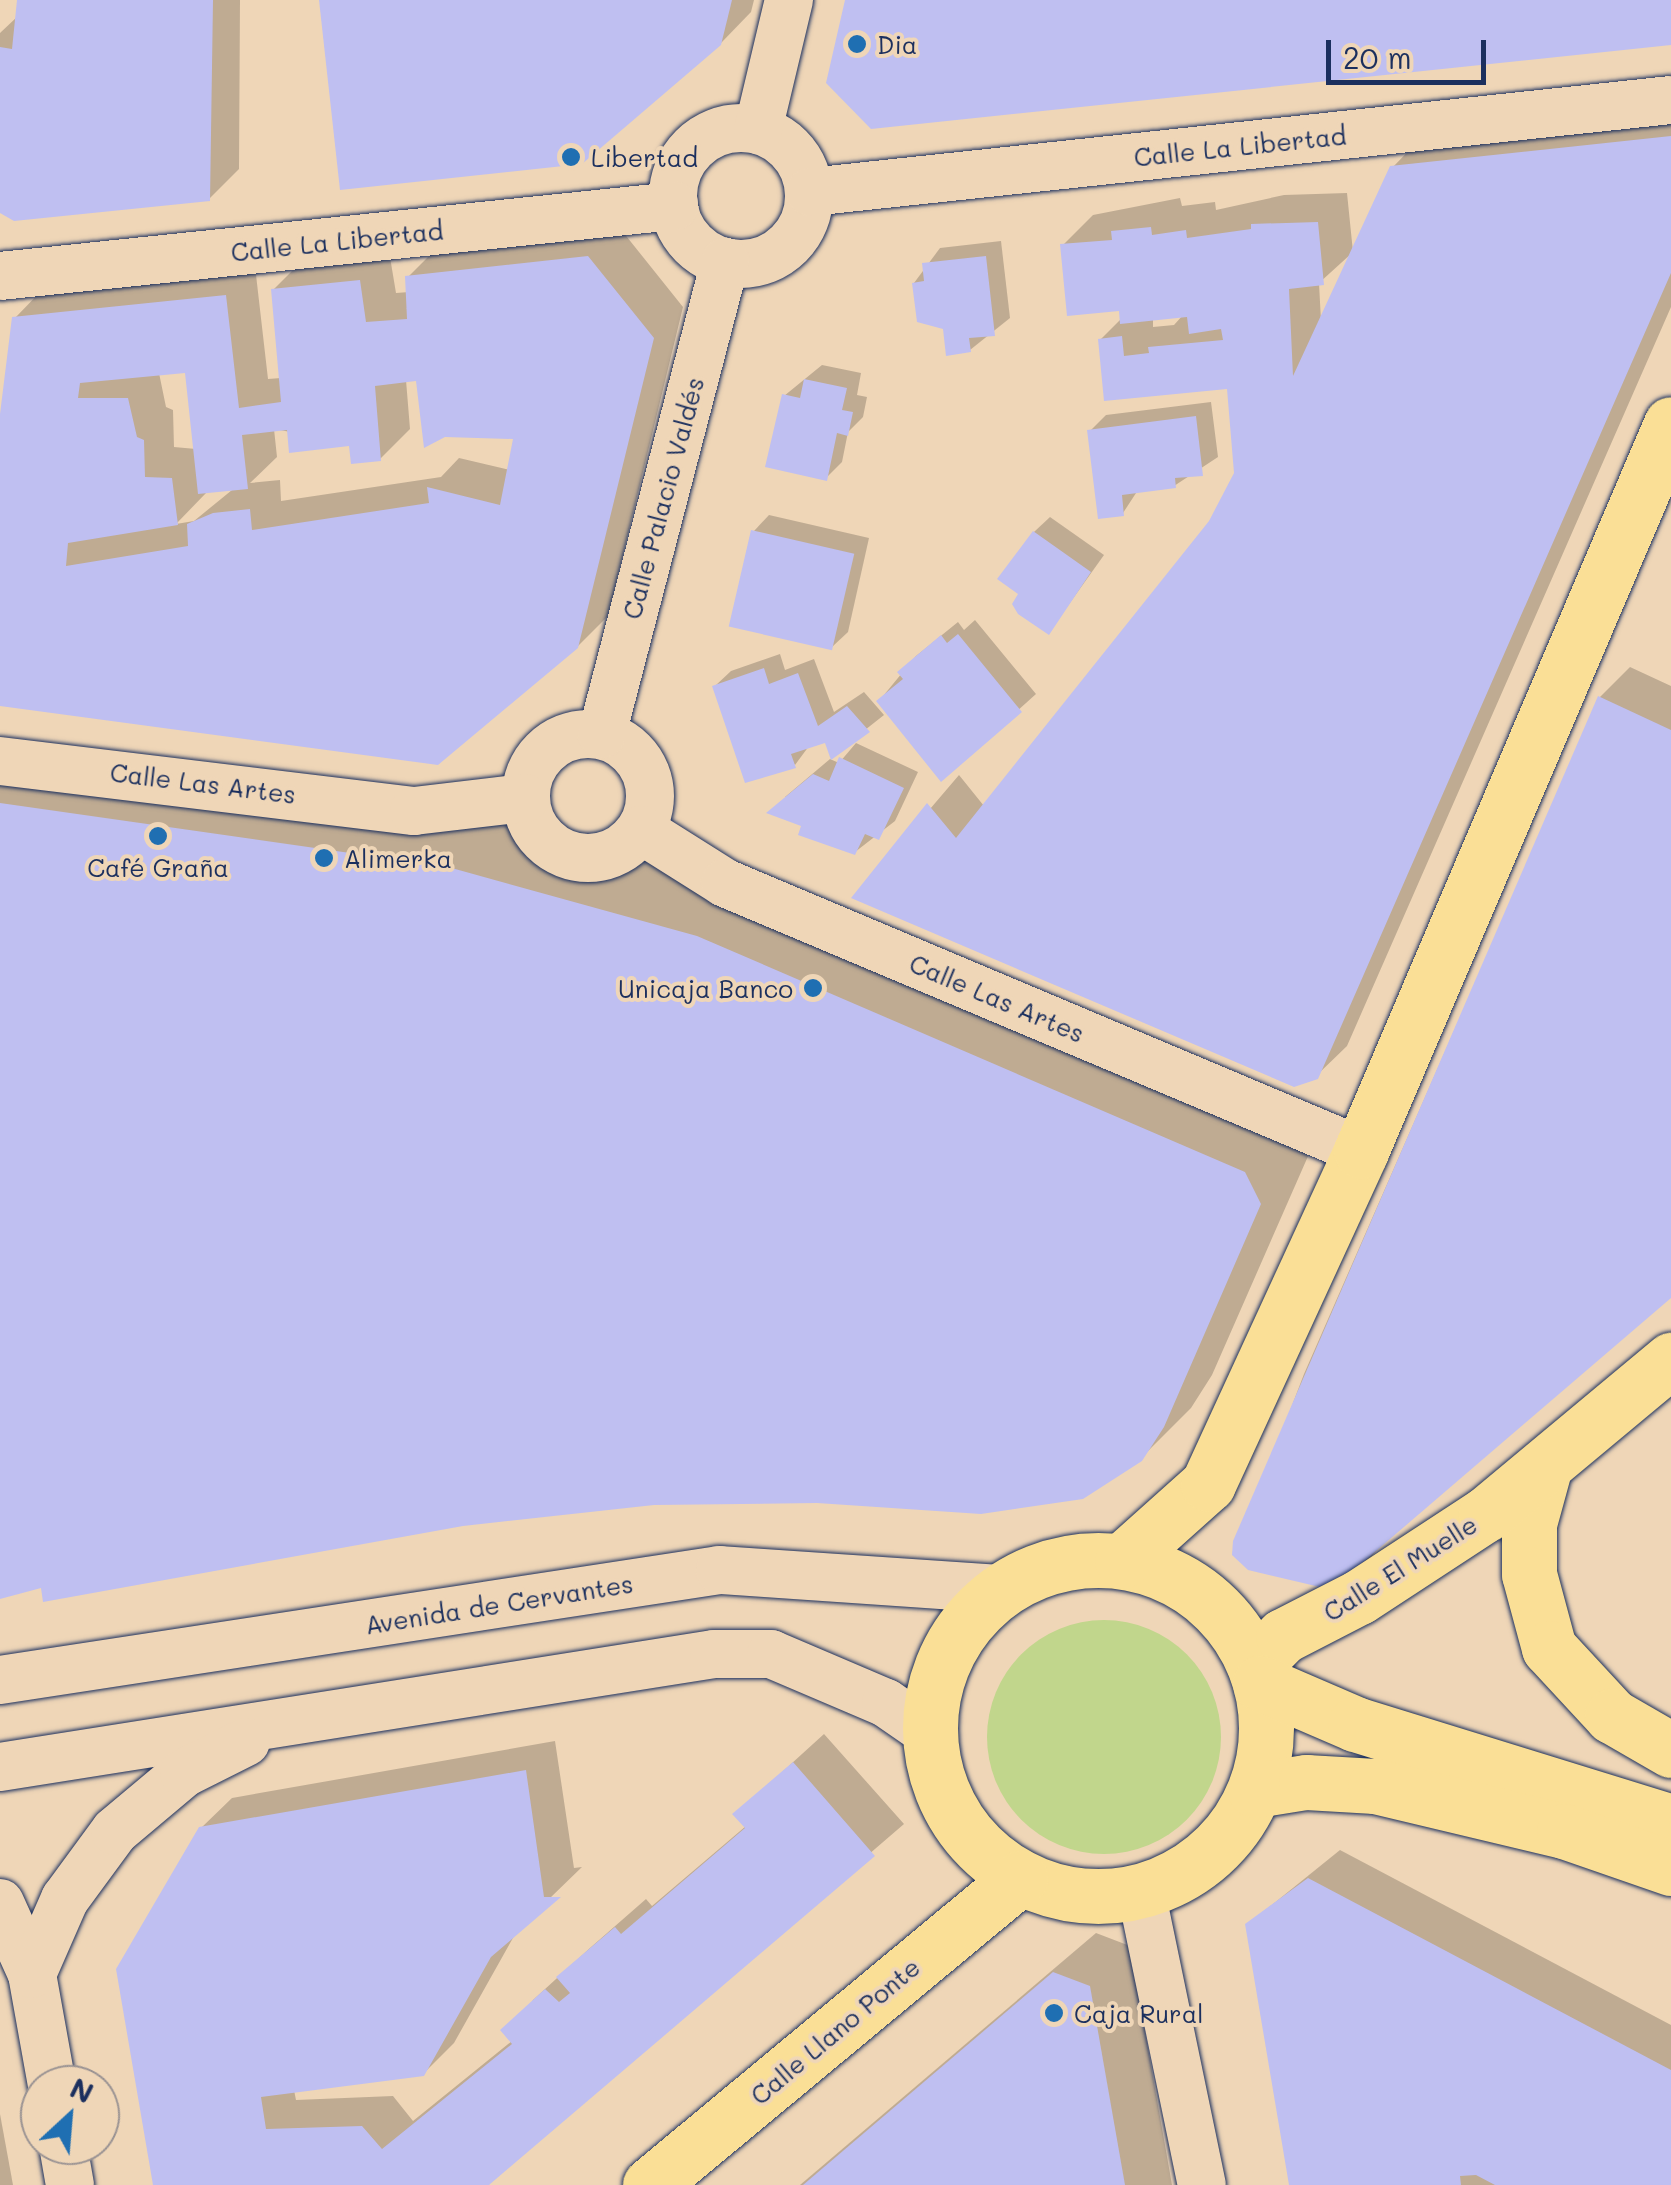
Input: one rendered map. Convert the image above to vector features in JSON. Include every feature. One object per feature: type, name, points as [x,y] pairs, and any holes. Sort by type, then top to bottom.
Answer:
[{"type":"main road","points":[[1122,1560],[1208,1484],[1361,1152],[1671,424]]},
{"type":"main road","name":"Calle El Muelle","points":[[1257,1674],[1283,1636],[1359,1598],[1544,1469],[1671,1360]]},
{"type":"main road","points":[[1544,1469],[1530,1524],[1529,1574],[1549,1648],[1612,1716],[1671,1750]]},
{"type":"main road","points":[[1280,1786],[1266,1748],[1257,1674],[1232,1625],[1199,1593],[1152,1567],[1122,1560],[1082,1560],[1037,1570],[1001,1589],[946,1651],[931,1695],[928,1732],[936,1778],[956,1820],[986,1854],[1020,1878],[1083,1896],[1141,1891],[1203,1860],[1280,1786],[1375,1786],[1564,1831],[1671,1868]]},
{"type":"main road","points":[[1257,1674],[1317,1709],[1671,1822]]},
{"type":"main road","name":"Calle Llano Ponte","points":[[650,2185],[1020,1878]]},
{"type":"street","points":[[758,130],[790,0]]},
{"type":"street","name":"Calle La Libertad","points":[[810,192],[1671,100]]},
{"type":"street","points":[[720,130],[758,130],[788,146],[810,192],[799,233],[786,248],[746,264],[726,262],[691,242],[674,206],[678,169],[703,139],[720,130]]},
{"type":"street","name":"Calle La Libertad","points":[[0,276],[674,206]]},
{"type":"street","name":"Calle Palacio Valdés","points":[[602,734],[726,262]]},
{"type":"street","points":[[579,733],[602,734],[620,742],[647,772],[650,802],[641,830],[604,856],[582,858],[542,839],[525,798],[540,755],[579,733]]},
{"type":"street","name":"Calle Las Artes","points":[[0,761],[414,811],[525,798]]},
{"type":"street","name":"Calle Las Artes","points":[[641,830],[725,883],[1361,1152]]},
{"type":"street","name":"Avenida de Cervantes","points":[[0,1680],[720,1570],[1001,1589]]},
{"type":"street","points":[[0,1766],[714,1654],[770,1654],[886,1703],[928,1732]]},
{"type":"street","points":[[32,1974],[65,1899],[115,1830],[184,1772],[292,1720]]},
{"type":"street","points":[[1141,1891],[1202,2185]]},
{"type":"street","points":[[0,1903],[32,1974],[48,2065]]},
{"type":"green space","points":[[1104,1620],[1149,1629],[1187,1654],[1212,1692],[1221,1737],[1212,1782],[1187,1820],[1149,1845],[1104,1854],[1059,1845],[1021,1820],[996,1782],[987,1737],[996,1692],[1021,1654],[1059,1629]]},
{"type":"building","points":[[17,0],[213,0],[210,201],[14,221],[0,213],[0,47],[12,49]]},
{"type":"building","points":[[319,0],[732,0],[721,45],[582,164],[340,190]]},
{"type":"building","points":[[845,0],[1671,0],[1671,45],[871,129],[826,83]]},
{"type":"building","points":[[1671,136],[1671,273],[1318,1079],[1294,1087],[851,898],[927,803],[956,838],[1209,521],[1234,473],[1227,389],[1104,401],[1098,339],[1122,336],[1124,356],[1149,353],[1148,347],[1223,340],[1221,329],[1189,334],[1187,317],[1120,324],[1119,311],[1067,316],[1060,244],[1112,240],[1111,231],[1151,227],[1152,235],[1186,230],[1187,238],[1251,229],[1251,224],[1318,222],[1324,285],[1289,289],[1293,376],[1390,166]]},
{"type":"building","points":[[588,256],[654,338],[578,648],[438,765],[0,706],[0,414],[12,317],[226,295],[239,408],[281,402],[271,289],[360,280],[366,322],[407,319],[405,276]],"holes":[[[185,373],[198,494],[248,489],[242,435],[287,430],[289,453],[349,446],[351,464],[381,461],[375,386],[416,381],[424,448],[445,437],[513,439],[500,505],[427,487],[429,503],[252,530],[250,509],[213,513],[187,524],[188,546],[66,566],[68,543],[178,525],[172,478],[145,477],[144,440],[137,437],[128,398],[78,398],[80,383]]]},
{"type":"building","points":[[986,256],[995,336],[969,338],[971,352],[946,356],[943,329],[917,322],[912,283],[924,281],[922,263]]},
{"type":"building","points":[[804,379],[847,388],[842,410],[853,412],[848,436],[837,433],[827,481],[765,467],[782,394],[800,398]]},
{"type":"building","points":[[1196,416],[1203,476],[1175,478],[1176,488],[1122,495],[1124,516],[1098,519],[1087,430]]},
{"type":"building","points":[[751,530],[854,554],[832,650],[729,626]]},
{"type":"building","points":[[1033,531],[1091,572],[1049,635],[1018,614],[1012,604],[1018,594],[997,579]]},
{"type":"building","points":[[958,634],[1022,712],[941,782],[876,701],[903,679],[897,672],[941,635],[947,643]]},
{"type":"building","points":[[764,668],[769,684],[798,673],[818,726],[847,706],[870,732],[831,760],[825,743],[791,754],[796,768],[745,783],[712,686]]},
{"type":"building","points":[[1598,696],[1671,730],[1671,1298],[1355,1569],[1320,1587],[1248,1570],[1232,1555],[1233,1541]]},
{"type":"building","points":[[839,757],[904,788],[879,840],[865,834],[855,855],[798,835],[801,826],[766,813],[813,774],[829,781]]},
{"type":"building","points":[[0,803],[448,867],[697,936],[1245,1172],[1261,1204],[1164,1427],[1142,1461],[1083,1499],[981,1514],[817,1503],[654,1505],[463,1526],[43,1602],[41,1588],[0,1599]]},
{"type":"building","points":[[793,1762],[875,1856],[489,2185],[153,2185],[116,1969],[199,1827],[526,1770],[544,1897],[561,1897],[491,1957],[424,2076],[261,2097],[266,2129],[362,2126],[382,2149],[512,2044],[500,2030],[545,1989],[559,2002],[570,1993],[556,1977],[615,1927],[621,1934],[745,1828],[732,1814]]},
{"type":"building","points":[[1308,1878],[1671,2070],[1671,2185],[1495,2185],[1476,2175],[1460,2176],[1461,2185],[1289,2185],[1245,1924]]},
{"type":"building","points":[[1053,1972],[1090,1986],[1125,2185],[803,2185]]},
{"type":"place","name":"Dia","points":[[857,44]]},
{"type":"place","name":"Libertad","points":[[571,157]]},
{"type":"place","name":"Café Graña","points":[[158,836]]},
{"type":"place","name":"Alimerka","points":[[324,858]]},
{"type":"place","name":"Unicaja Banco","points":[[813,988]]},
{"type":"place","name":"Caja Rural","points":[[1054,2013]]}]
